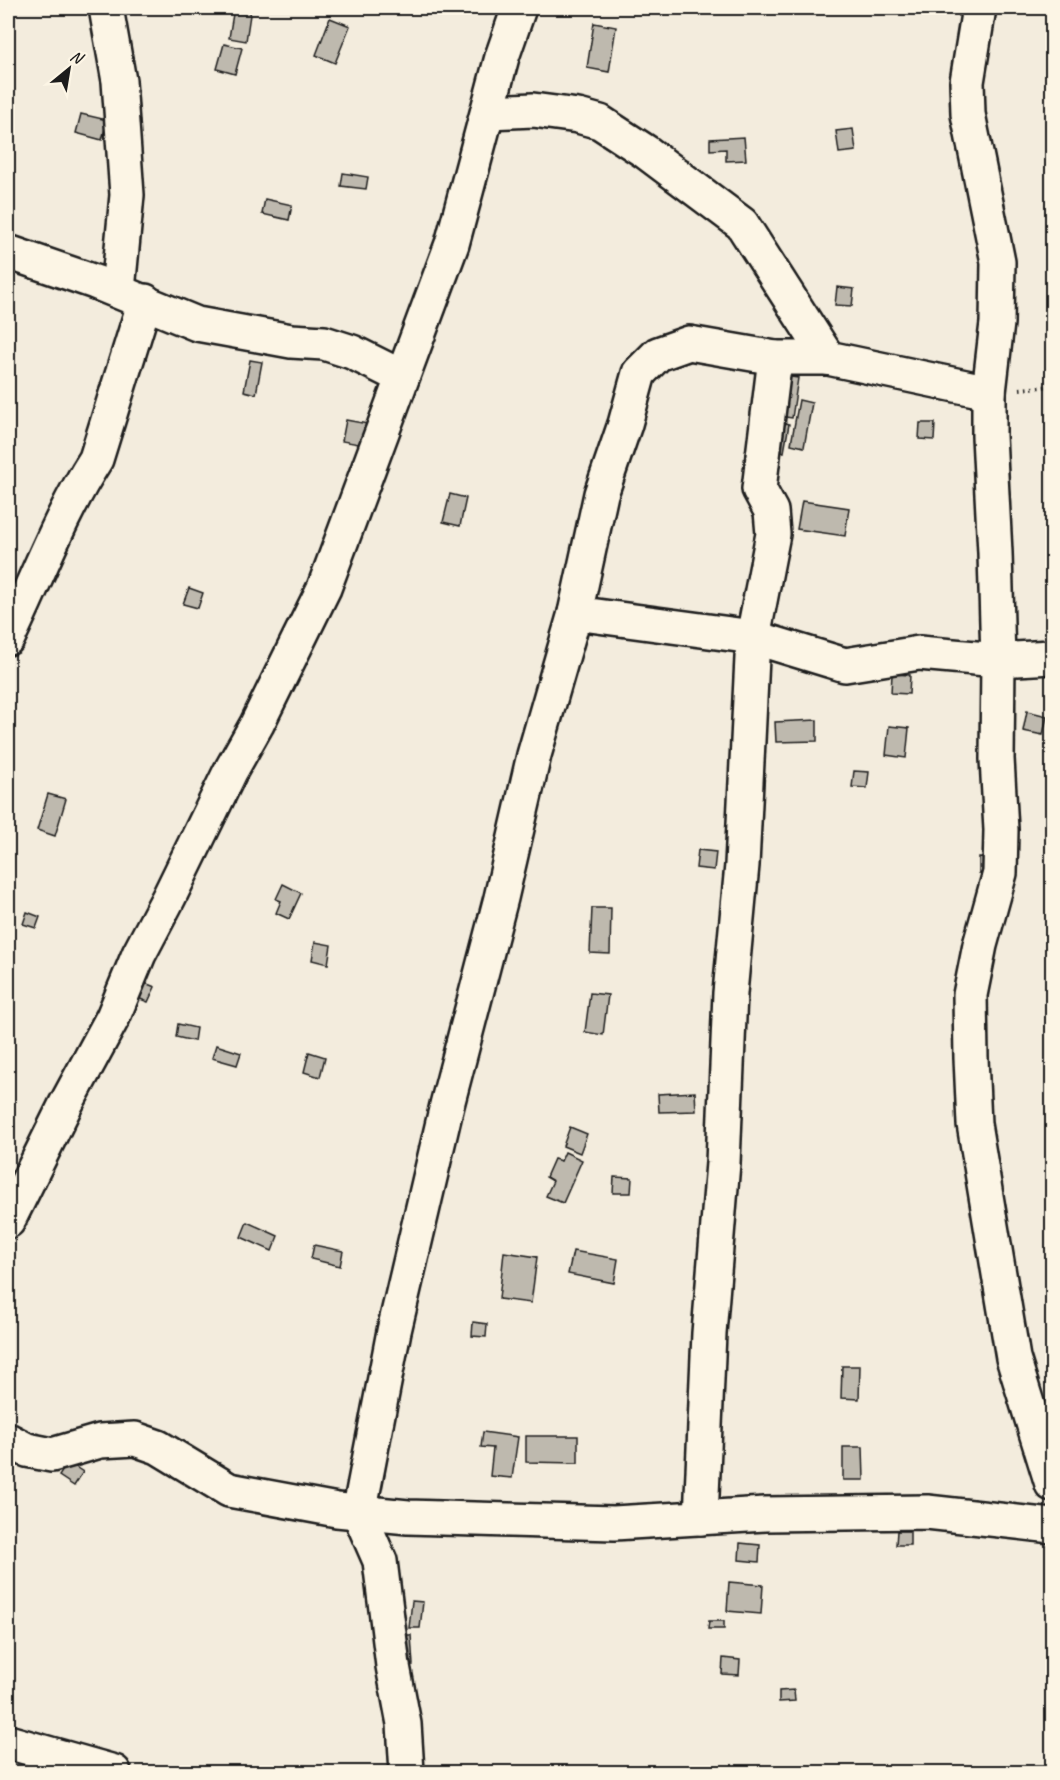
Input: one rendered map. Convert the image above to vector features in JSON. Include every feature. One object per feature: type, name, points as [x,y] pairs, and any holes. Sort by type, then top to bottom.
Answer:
[{"type":"street","points":[[8,638],[31,590],[47,548],[83,478],[96,459],[132,296],[119,81],[106,8]]},
{"type":"street","points":[[8,1221],[113,1017],[139,954],[324,588],[452,244],[502,57],[519,8]]},
{"type":"street","points":[[979,8],[967,82],[968,114],[998,262],[997,323],[989,392],[998,660],[996,759],[1001,830],[1000,873],[980,945],[970,995],[975,1124],[1013,1358],[1053,1484]]},
{"type":"street","points":[[488,112],[533,110],[578,116],[600,122],[646,152],[742,224],[828,358]]},
{"type":"street","points":[[8,252],[132,296],[197,324],[291,341],[324,344],[352,352],[402,377]]},
{"type":"street","points":[[407,1773],[404,1724],[393,1666],[380,1561],[359,1513],[394,1331],[445,1117],[501,898],[534,755],[574,613],[601,494],[625,424],[639,373],[658,354],[689,343],[775,358],[828,358],[989,392]]},
{"type":"street","points":[[701,1518],[709,1333],[723,1163],[730,993],[742,865],[753,637],[773,534],[771,511],[759,489],[775,358]]},
{"type":"street","points":[[574,613],[753,637],[845,665],[919,653],[998,660],[1053,657]]},
{"type":"street","points":[[8,1440],[27,1450],[52,1455],[100,1441],[135,1439],[158,1446],[229,1490],[359,1513],[442,1519],[614,1523],[765,1514],[927,1512],[1053,1527]]},
{"type":"street","points":[[8,1742],[114,1773]]},
{"type":"building","points":[[234,8],[251,8],[246,41],[229,38]]},
{"type":"building","points":[[330,18],[350,26],[335,63],[316,55]]},
{"type":"building","points":[[594,23],[616,27],[609,72],[587,68]]},
{"type":"building","points":[[224,44],[242,48],[235,74],[217,69]]},
{"type":"building","points":[[81,114],[107,120],[102,140],[76,133]]},
{"type":"building","points":[[853,129],[856,151],[839,153],[836,131]]},
{"type":"building","points":[[744,137],[746,160],[726,161],[726,149],[710,150],[710,139]]},
{"type":"building","points":[[343,173],[368,177],[366,189],[341,186]]},
{"type":"building","points":[[265,199],[292,205],[289,220],[262,214]]},
{"type":"building","points":[[837,287],[854,289],[852,306],[835,305]]},
{"type":"building","points":[[250,360],[262,362],[256,394],[244,391]]},
{"type":"building","points":[[777,375],[798,378],[792,418],[772,415]]},
{"type":"building","points":[[799,400],[812,403],[804,447],[791,444]]},
{"type":"building","points":[[346,420],[368,424],[364,445],[342,441]]},
{"type":"building","points":[[772,420],[789,424],[784,452],[767,448]]},
{"type":"building","points":[[920,423],[935,423],[934,440],[919,439]]},
{"type":"building","points":[[450,494],[466,498],[460,526],[443,522]]},
{"type":"building","points":[[802,501],[849,508],[845,536],[797,529]]},
{"type":"building","points":[[189,588],[203,593],[198,608],[183,604]]},
{"type":"building","points":[[892,674],[910,675],[909,694],[891,693]]},
{"type":"building","points":[[1027,711],[1047,716],[1043,735],[1023,731]]},
{"type":"building","points":[[817,720],[817,741],[776,742],[775,722]]},
{"type":"building","points":[[889,726],[909,728],[906,758],[886,755]]},
{"type":"building","points":[[854,771],[869,772],[867,788],[852,787]]},
{"type":"building","points":[[48,794],[66,799],[55,836],[37,830]]},
{"type":"building","points":[[698,850],[716,852],[714,870],[696,868]]},
{"type":"building","points":[[979,857],[992,858],[991,874],[979,873]]},
{"type":"building","points":[[283,884],[301,893],[289,919],[276,913],[281,901],[276,899]]},
{"type":"building","points":[[592,908],[611,908],[610,954],[590,953]]},
{"type":"building","points":[[27,912],[40,917],[36,928],[23,924]]},
{"type":"building","points":[[315,942],[331,945],[328,964],[312,960]]},
{"type":"building","points":[[132,978],[155,987],[148,1002],[125,993]]},
{"type":"building","points":[[590,993],[608,995],[603,1035],[585,1032]]},
{"type":"building","points":[[178,1024],[196,1028],[194,1041],[176,1037]]},
{"type":"building","points":[[216,1045],[241,1053],[237,1065],[212,1058]]},
{"type":"building","points":[[309,1052],[325,1057],[320,1077],[304,1072]]},
{"type":"building","points":[[695,1092],[696,1111],[659,1112],[658,1094]]},
{"type":"building","points":[[570,1127],[587,1134],[580,1153],[563,1146]]},
{"type":"building","points":[[565,1152],[582,1160],[563,1203],[546,1196],[553,1181],[546,1177],[554,1159],[561,1161]]},
{"type":"building","points":[[614,1177],[632,1178],[631,1193],[613,1193]]},
{"type":"building","points":[[247,1222],[278,1236],[272,1251],[241,1237]]},
{"type":"building","points":[[314,1245],[343,1251],[340,1266],[311,1259]]},
{"type":"building","points":[[573,1251],[618,1259],[614,1283],[568,1274]]},
{"type":"building","points":[[504,1252],[537,1257],[531,1303],[499,1299]]},
{"type":"building","points":[[473,1322],[487,1324],[486,1337],[472,1336]]},
{"type":"building","points":[[842,1366],[860,1366],[859,1399],[841,1398]]},
{"type":"building","points":[[483,1432],[518,1437],[512,1478],[490,1476],[493,1448],[481,1447]]},
{"type":"building","points":[[526,1436],[578,1436],[578,1463],[526,1462]]},
{"type":"building","points":[[843,1447],[863,1447],[864,1480],[843,1480]]},
{"type":"building","points":[[68,1462],[83,1472],[74,1486],[59,1476]]},
{"type":"building","points":[[897,1531],[910,1531],[910,1545],[896,1545]]},
{"type":"building","points":[[740,1543],[760,1545],[759,1562],[739,1560]]},
{"type":"building","points":[[729,1582],[763,1585],[761,1614],[727,1611]]},
{"type":"building","points":[[412,1601],[423,1602],[420,1628],[409,1628]]},
{"type":"building","points":[[709,1621],[724,1621],[724,1629],[708,1629]]},
{"type":"building","points":[[399,1635],[411,1635],[413,1665],[401,1666]]},
{"type":"building","points":[[723,1658],[740,1660],[739,1675],[722,1674]]},
{"type":"building","points":[[794,1690],[795,1701],[779,1702],[779,1691]]}]
